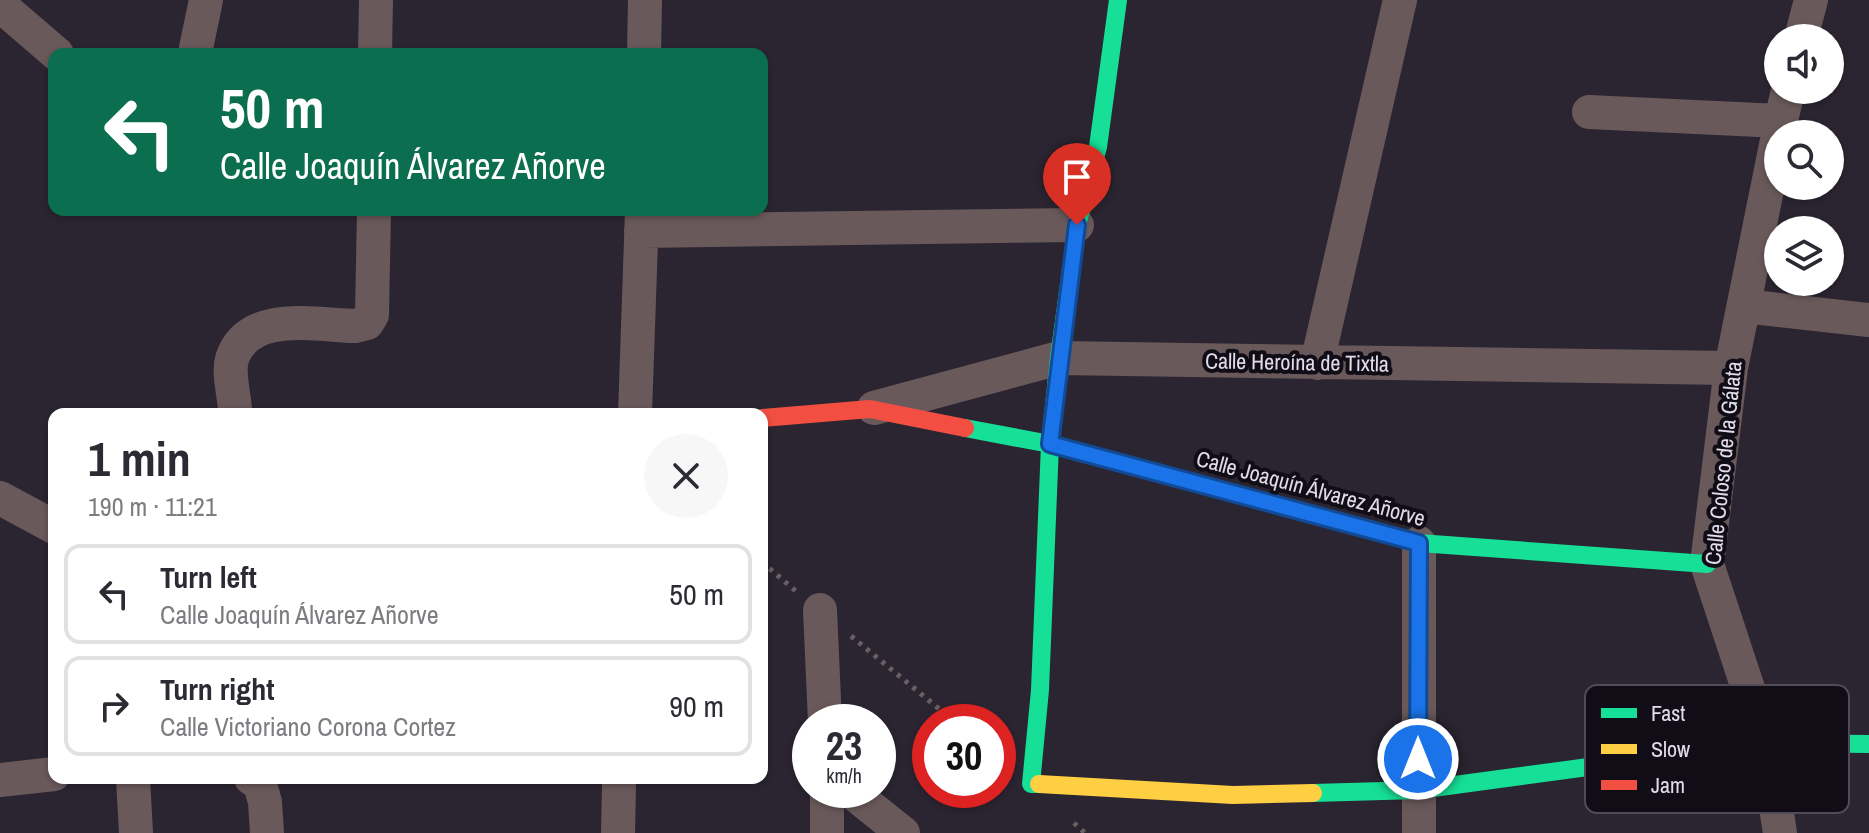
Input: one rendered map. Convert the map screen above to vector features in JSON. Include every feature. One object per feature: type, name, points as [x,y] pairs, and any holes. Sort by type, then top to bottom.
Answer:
[{"type":"street","points":[[196,48],[206,0]]},
{"type":"street","points":[[375,48],[376,0]]},
{"type":"street","points":[[644,48],[645,0]]},
{"type":"street","points":[[1118,0],[1098,147],[1077,225],[1059,358],[1050,444],[1040,690],[1031,784],[1233,795],[1418,790],[1585,767]]},
{"type":"street","points":[[1317,363],[1400,0]]},
{"type":"street","points":[[1805,24],[1811,0]]},
{"type":"street","points":[[0,5],[50,48]]},
{"type":"street","points":[[1589,112],[1781,120]]},
{"type":"street","name":"Calle Coloso de la Gálata","points":[[1747,685],[1707,564],[1731,368],[1765,200]]},
{"type":"street","points":[[235,408],[232,360],[247,334],[271,324],[355,326],[367,323],[372,315],[374,216]]},
{"type":"street","points":[[635,408],[641,221],[1077,225]]},
{"type":"street","points":[[1744,306],[1869,320]]},
{"type":"street","name":"Calle Heroína de Tixtla","points":[[870,409],[1059,358],[1731,368]]},
{"type":"street","name":"Calle Joaquín Álvarez Añorve","points":[[768,418],[870,409],[1050,444],[1419,543],[1707,564]]},
{"type":"street","points":[[0,498],[48,524]]},
{"type":"street","points":[[1419,543],[1419,833]]},
{"type":"street","points":[[820,610],[824,704]]},
{"type":"street","points":[[1849,744],[1869,744]]},
{"type":"street","points":[[0,780],[48,775]]},
{"type":"street","points":[[133,784],[136,833]]},
{"type":"street","points":[[260,784],[265,802],[267,833]]},
{"type":"street","points":[[618,833],[619,785]]},
{"type":"street","points":[[827,808],[827,833]]},
{"type":"street","points":[[872,808],[903,833]]},
{"type":"street","name":"Calle Coloso de la Gálata","points":[[1777,813],[1780,833]]},
{"type":"path","points":[[768,567],[933,704]]},
{"type":"traffic: fast","points":[[1039,784],[1031,784],[1040,690],[1050,444],[1077,225],[1098,147],[1118,0]]},
{"type":"traffic: fast","points":[[965,428],[1050,444],[1419,543],[1707,564]]},
{"type":"traffic: fast","points":[[1849,744],[1869,744]]},
{"type":"traffic: fast","points":[[1313,793],[1418,790],[1585,767]]},
{"type":"traffic: slow","points":[[1039,784],[1233,795],[1313,793]]},
{"type":"traffic: jam","points":[[768,418],[870,409],[965,428]]},
{"type":"route","points":[[1077,225],[1050,444],[1419,543],[1418,759]]}]
